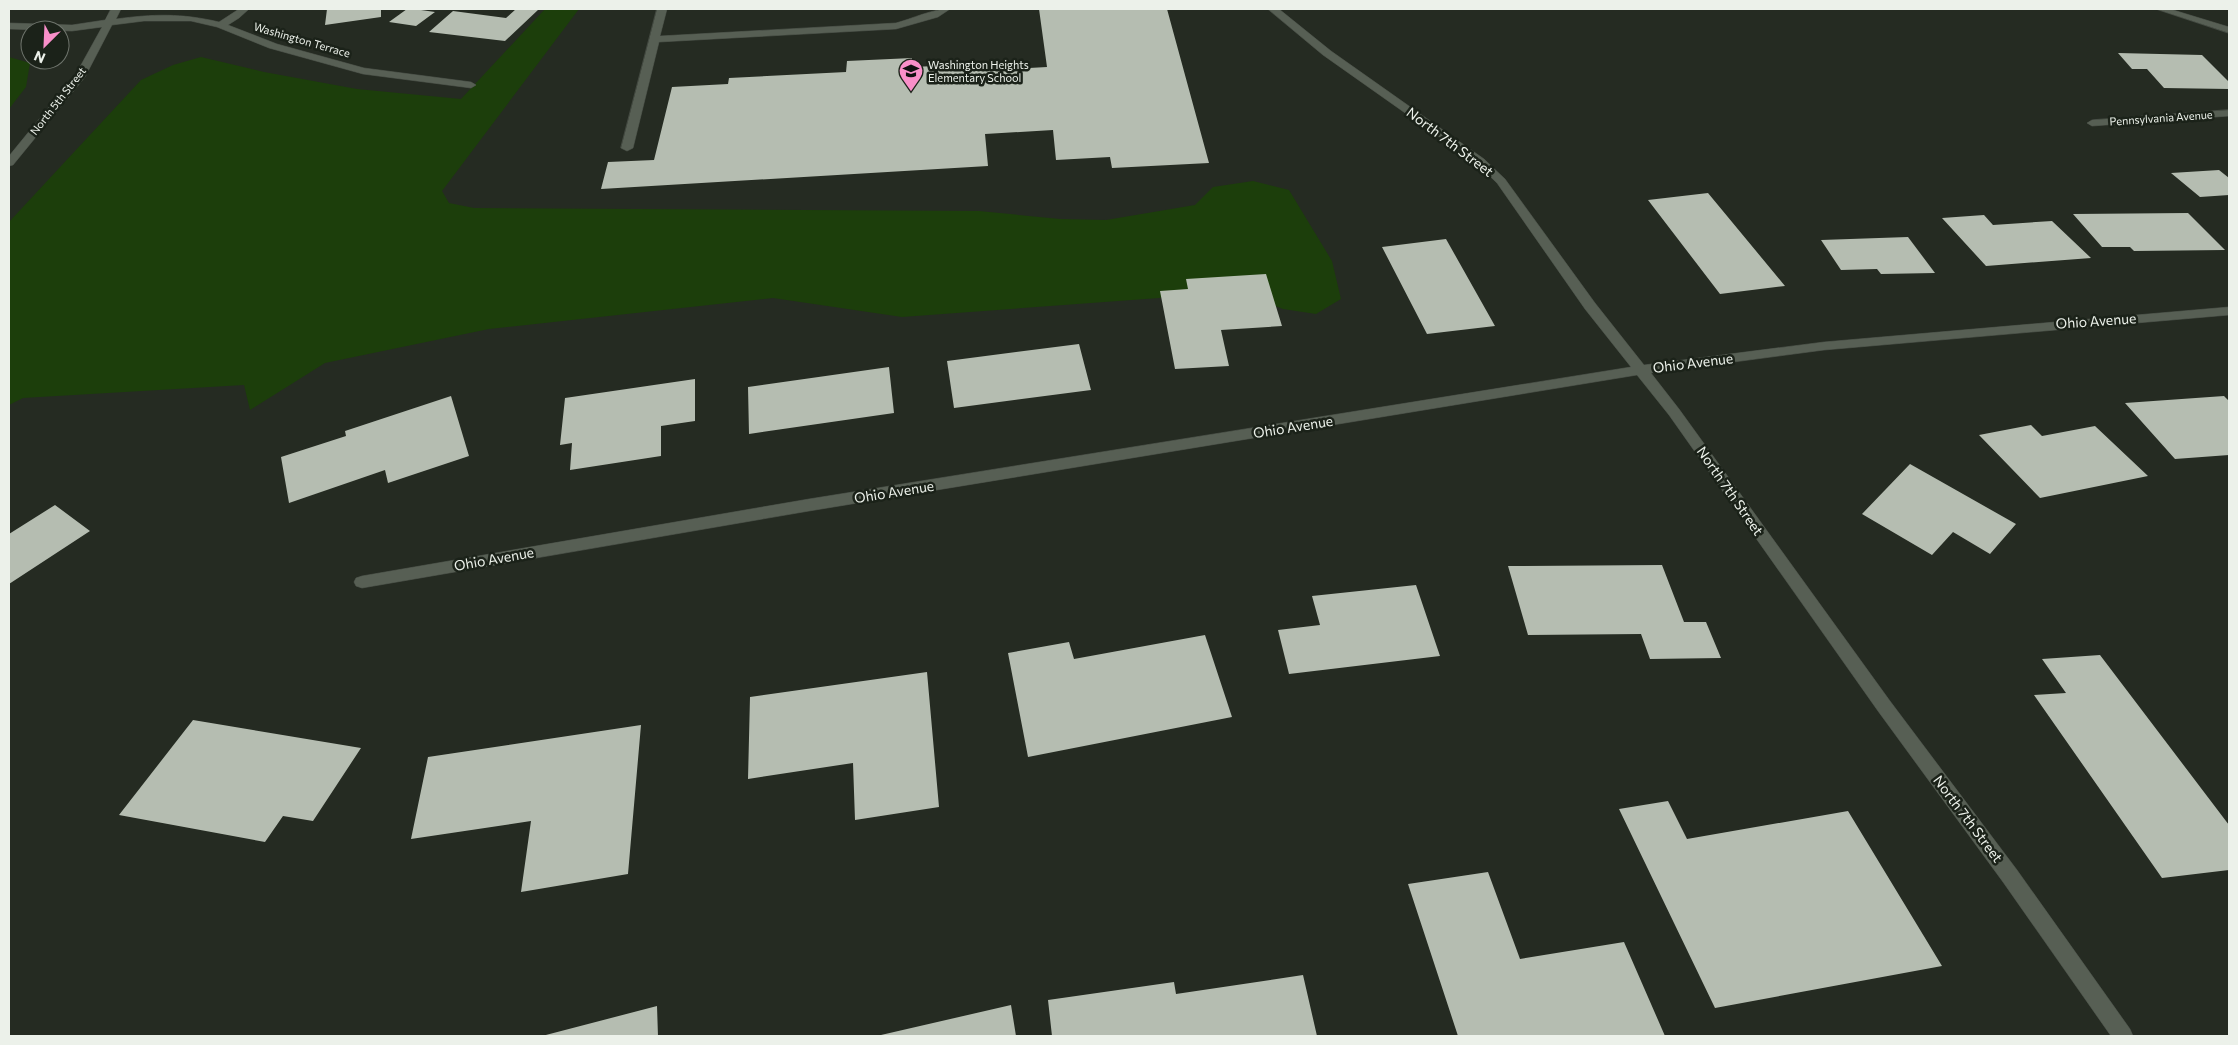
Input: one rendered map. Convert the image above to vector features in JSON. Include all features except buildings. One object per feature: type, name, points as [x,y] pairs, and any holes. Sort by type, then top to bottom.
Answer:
[{"type":"street","name":"North 5th Street","points":[[9,163],[81,75],[116,9]]},
{"type":"street","points":[[220,25],[244,9]]},
{"type":"street","points":[[627,148],[662,9]]},
{"type":"street","points":[[655,39],[896,26],[935,15],[945,9]]},
{"type":"street","name":"North 7th Street","points":[[1273,9],[1328,54],[1480,161],[1501,181],[1590,306],[1674,412],[1884,706],[2010,876],[2123,1036]]},
{"type":"street","points":[[2161,9],[2229,30]]},
{"type":"street","name":"Washington Terrace","points":[[9,26],[72,28],[144,18],[191,18],[220,25],[273,46],[363,70],[471,85]]},
{"type":"street","name":"Pennsylvania Avenue","points":[[2092,123],[2229,113]]},
{"type":"street","name":"Ohio Avenue","points":[[362,582],[809,506],[1640,370],[1834,345],[2229,311]]},
{"type":"green space","points":[[545,9],[579,9],[442,191],[449,203],[474,208],[979,211],[1060,219],[1106,220],[1195,205],[1213,187],[1253,181],[1289,190],[1332,261],[1341,299],[1316,314],[1283,309],[1242,293],[1196,291],[1159,298],[902,317],[773,298],[489,329],[325,363],[250,410],[244,385],[23,398],[9,405],[9,222],[141,80],[173,65],[201,57],[264,72],[357,89],[461,99]]},
{"type":"green space","points":[[9,57],[20,60],[20,70],[29,70],[26,87],[9,109]]},
{"type":"place","name":"Washington Heights Elementary School","points":[[911,92]]}]
